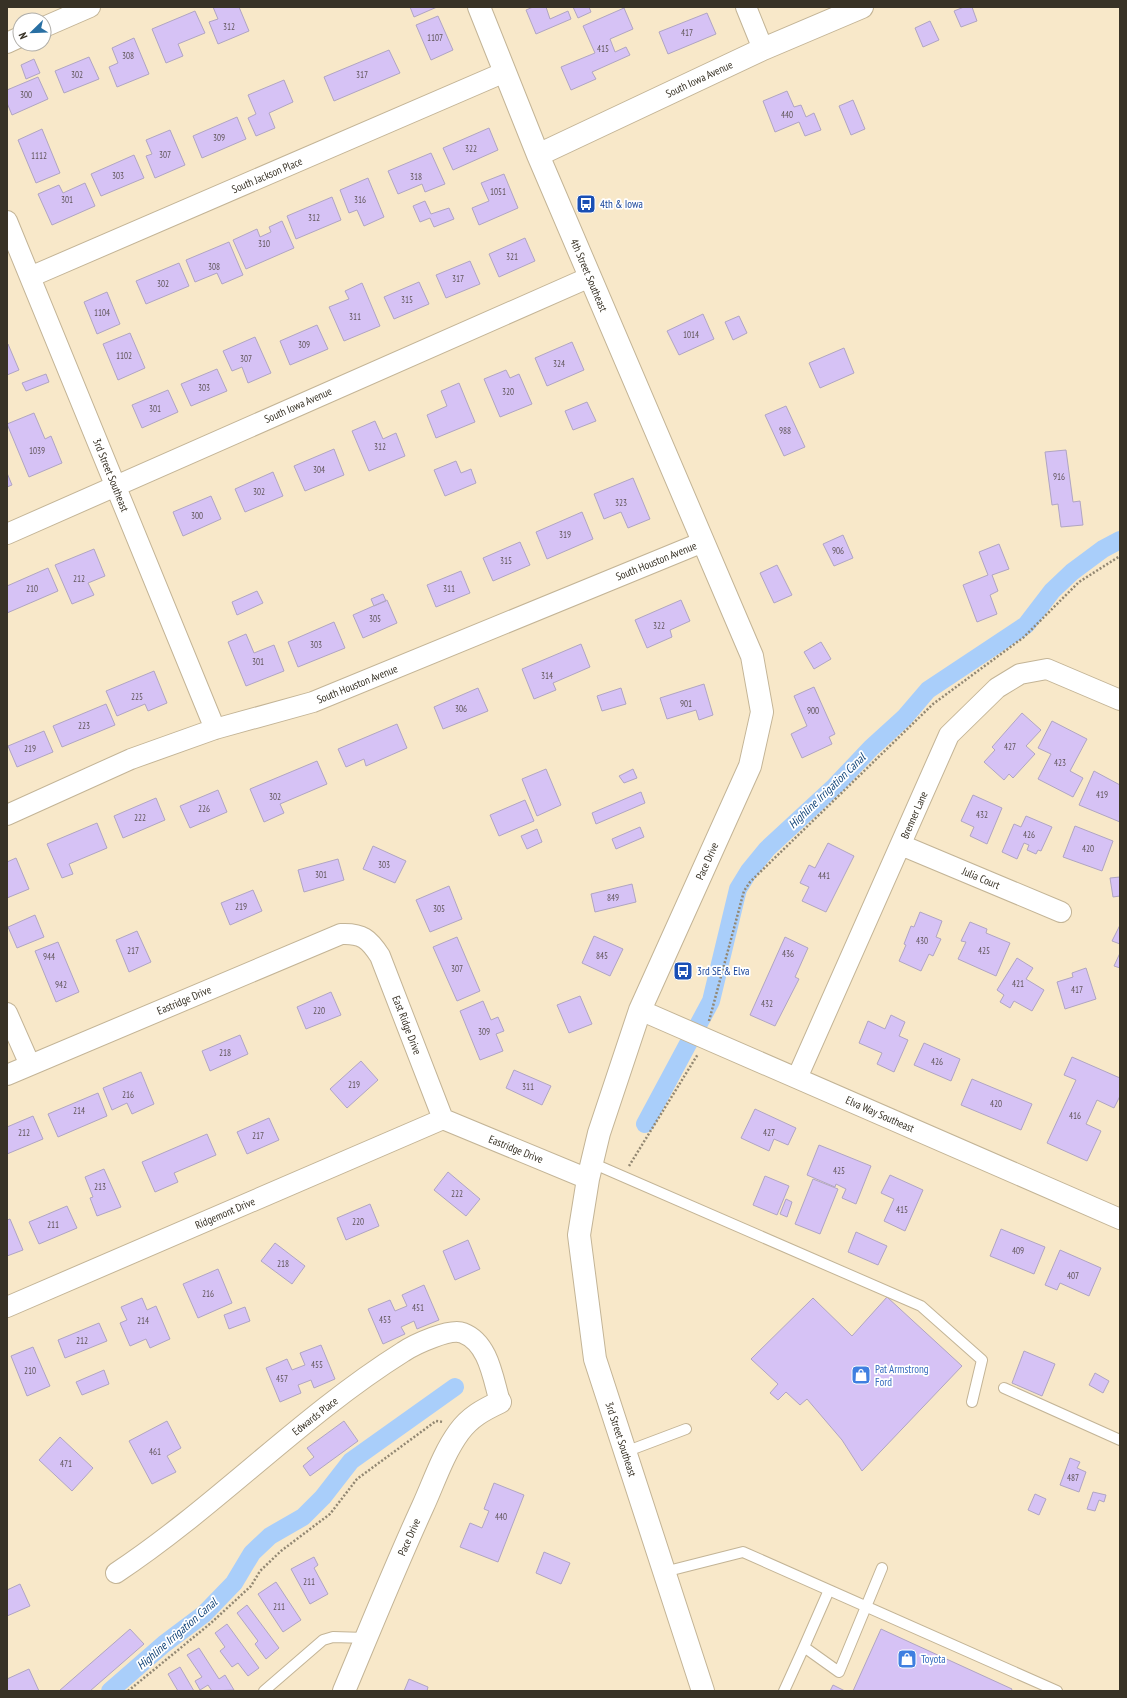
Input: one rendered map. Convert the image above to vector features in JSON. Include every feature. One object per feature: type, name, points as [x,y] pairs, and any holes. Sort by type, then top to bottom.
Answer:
[{"type":"street","points":[[52,24],[90,7]]},
{"type":"street","name":"4th Street Southeast","points":[[479,7],[538,155],[703,542]]},
{"type":"street","points":[[746,7],[763,49]]},
{"type":"street","name":"South Iowa Avenue","points":[[538,155],[763,49],[862,7]]},
{"type":"street","name":"South Jackson Place","points":[[30,277],[504,72]]},
{"type":"street","name":"3rd Street Southeast","points":[[7,221],[216,729]]},
{"type":"street","name":"South Iowa Avenue","points":[[7,534],[590,277]]},
{"type":"street","name":"South Houston Avenue","points":[[7,815],[131,759],[216,729],[313,702],[703,542]]},
{"type":"street","name":"Pace Drive","points":[[590,1171],[599,1133],[640,1010],[750,766],[762,712],[752,656],[703,542]]},
{"type":"street","name":"Brenner Lane","points":[[797,1078],[949,735],[997,688],[1020,674],[1048,669],[1120,700]]},
{"type":"street","name":"Julia Court","points":[[901,845],[1061,912]]},
{"type":"street","name":"Eastridge Drive","points":[[7,1075],[341,934],[354,933],[362,937]]},
{"type":"street","name":"East Ridge Drive","points":[[362,937],[370,941],[380,956],[443,1119]]},
{"type":"street","name":"Elva Way Southeast","points":[[640,1010],[1120,1219]]},
{"type":"street","points":[[7,1013],[30,1065]]},
{"type":"street","name":"Eastridge Drive","points":[[443,1119],[590,1171]]},
{"type":"street","name":"Ridgemont Drive","points":[[7,1307],[443,1119]]},
{"type":"street","name":"3rd Street Southeast","points":[[590,1171],[579,1234],[595,1359],[704,1691]]},
{"type":"street","name":"Edwards Place","points":[[116,1573],[169,1535],[324,1408],[405,1351],[446,1333],[455,1332],[463,1334],[482,1347],[500,1402]]},
{"type":"street","name":"Pace Drive","points":[[344,1691],[444,1461],[459,1432],[480,1411],[500,1402]]},
{"type":"lane","points":[[590,1171],[622,1176],[921,1306],[982,1360],[972,1402]]},
{"type":"lane","points":[[1004,1388],[1120,1440]]},
{"type":"lane","points":[[625,1452],[686,1429]]},
{"type":"lane","points":[[664,1572],[743,1552],[1057,1691]]},
{"type":"lane","points":[[804,1647],[839,1672],[882,1568]]},
{"type":"lane","points":[[784,1691],[829,1590]]},
{"type":"lane","points":[[264,1691],[323,1640],[332,1637],[366,1638]]},
{"type":"path","points":[[622,1176],[698,1054],[705,1038],[744,892],[750,882],[933,704],[1024,637],[1080,582],[1120,556]]},
{"type":"path","points":[[128,1691],[211,1623],[251,1586],[260,1571],[281,1551],[330,1514],[357,1479],[436,1421],[468,1424]]},
{"type":"building","points":[[213,7],[239,7],[249,31],[218,44],[209,22],[218,19]]},
{"type":"building","points":[[410,7],[437,7],[414,17]]},
{"type":"building","points":[[533,7],[546,7],[550,19],[568,11],[571,19],[536,34],[526,10]]},
{"type":"building","points":[[573,7],[589,7],[591,12],[578,18]]},
{"type":"building","points":[[964,7],[972,7],[977,21],[961,27],[954,11]]},
{"type":"building","points":[[624,8],[633,29],[610,39],[615,52],[626,47],[630,55],[592,72],[596,79],[571,90],[561,67],[595,53],[583,26]]},
{"type":"building","points":[[195,11],[205,33],[178,44],[183,56],[166,63],[152,29]]},
{"type":"building","points":[[707,13],[716,34],[668,54],[659,32]]},
{"type":"building","points":[[438,16],[453,50],[431,60],[416,25]]},
{"type":"building","points":[[930,21],[939,40],[923,47],[915,28]]},
{"type":"building","points":[[134,38],[149,74],[117,87],[109,67],[118,63],[112,48]]},
{"type":"building","points":[[389,50],[400,73],[334,101],[324,77]]},
{"type":"building","points":[[89,57],[99,79],[64,93],[55,71]]},
{"type":"building","points":[[34,59],[40,73],[26,79],[21,65]]},
{"type":"building","points":[[38,77],[48,99],[12,115],[7,103],[7,90]]},
{"type":"building","points":[[284,80],[293,102],[269,113],[275,128],[256,136],[248,118],[256,114],[248,95]]},
{"type":"building","points":[[787,91],[794,107],[801,105],[806,117],[814,113],[821,130],[805,136],[799,122],[775,132],[763,101]]},
{"type":"building","points":[[853,100],[865,129],[851,135],[839,106]]},
{"type":"building","points":[[237,117],[246,139],[202,158],[193,136]]},
{"type":"building","points":[[489,128],[498,150],[453,170],[443,148]]},
{"type":"building","points":[[42,129],[60,173],[36,183],[18,140]]},
{"type":"building","points":[[170,130],[185,165],[155,178],[146,156],[152,154],[146,140]]},
{"type":"building","points":[[431,153],[445,184],[425,192],[422,184],[398,194],[388,171]]},
{"type":"building","points":[[134,155],[144,178],[101,196],[91,174]]},
{"type":"building","points":[[504,174],[518,208],[479,225],[472,208],[489,201],[481,183]]},
{"type":"building","points":[[368,178],[384,217],[364,226],[357,210],[349,213],[340,190]]},
{"type":"building","points":[[85,183],[95,206],[52,225],[38,194],[59,185],[63,193]]},
{"type":"building","points":[[332,197],[341,220],[296,239],[287,216]]},
{"type":"building","points":[[425,201],[431,214],[449,208],[454,219],[434,227],[430,218],[420,222],[413,206]]},
{"type":"building","points":[[282,221],[294,248],[246,269],[233,240],[257,229],[260,237],[271,232],[269,227]]},
{"type":"building","points":[[525,238],[535,261],[499,277],[489,254]]},
{"type":"building","points":[[229,242],[243,275],[222,284],[217,273],[195,282],[186,260]]},
{"type":"building","points":[[470,261],[480,284],[446,298],[436,275]]},
{"type":"building","points":[[179,263],[189,286],[146,304],[136,281]]},
{"type":"building","points":[[419,282],[429,304],[394,319],[384,297]]},
{"type":"building","points":[[362,283],[380,326],[344,341],[329,307],[349,299],[345,291]]},
{"type":"building","points":[[107,292],[120,324],[97,334],[84,302]]},
{"type":"building","points":[[703,314],[714,339],[679,355],[667,331]]},
{"type":"building","points":[[739,316],[747,333],[733,340],[725,322]]},
{"type":"building","points":[[317,325],[328,349],[290,365],[280,341]]},
{"type":"building","points":[[130,333],[145,368],[118,380],[103,344]]},
{"type":"building","points":[[255,337],[271,373],[248,383],[242,367],[232,371],[223,351]]},
{"type":"building","points":[[572,342],[584,370],[547,386],[535,358]]},
{"type":"building","points":[[8,344],[19,370],[7,375],[7,345]]},
{"type":"building","points":[[844,348],[854,373],[820,388],[809,363]]},
{"type":"building","points":[[217,369],[227,391],[191,406],[181,384]]},
{"type":"building","points":[[506,370],[510,378],[519,374],[532,404],[500,417],[484,379]]},
{"type":"building","points":[[46,374],[49,382],[26,391],[22,383]]},
{"type":"building","points":[[459,383],[475,422],[436,438],[427,415],[447,406],[441,391]]},
{"type":"building","points":[[168,390],[178,412],[142,428],[132,405]]},
{"type":"building","points":[[587,402],[596,421],[573,430],[565,411]]},
{"type":"building","points":[[786,406],[805,447],[784,456],[765,415]]},
{"type":"building","points":[[34,413],[45,439],[51,436],[62,463],[29,477],[7,424]]},
{"type":"building","points":[[375,421],[383,439],[396,433],[405,456],[369,471],[352,431]]},
{"type":"building","points":[[334,449],[344,475],[305,491],[294,466]]},
{"type":"building","points":[[1066,450],[1073,502],[1080,501],[1083,525],[1061,527],[1058,504],[1052,505],[1045,452]]},
{"type":"building","points":[[456,461],[461,473],[471,469],[476,483],[445,496],[434,470]]},
{"type":"building","points":[[273,472],[283,496],[245,512],[235,489]]},
{"type":"building","points":[[7,473],[12,485],[7,487]]},
{"type":"building","points":[[633,478],[650,519],[628,528],[621,512],[604,519],[594,494]]},
{"type":"building","points":[[211,496],[221,519],[183,536],[173,512]]},
{"type":"building","points":[[582,512],[593,539],[547,559],[536,532]]},
{"type":"building","points":[[843,535],[853,558],[834,566],[823,544]]},
{"type":"building","points":[[520,542],[530,565],[493,581],[483,558]]},
{"type":"building","points":[[999,544],[1009,569],[992,575],[998,591],[990,595],[997,614],[977,622],[963,585],[988,575],[979,552]]},
{"type":"building","points":[[94,549],[105,576],[88,583],[94,595],[72,604],[55,565]]},
{"type":"building","points":[[777,565],[792,595],[774,603],[760,573]]},
{"type":"building","points":[[48,568],[58,591],[7,613],[7,586]]},
{"type":"building","points":[[461,571],[470,593],[436,607],[427,585]]},
{"type":"building","points":[[257,591],[263,603],[237,615],[232,602]]},
{"type":"building","points":[[383,594],[386,601],[374,606],[371,599]]},
{"type":"building","points":[[387,600],[397,623],[363,638],[353,615]]},
{"type":"building","points":[[681,600],[690,621],[670,630],[672,637],[647,648],[635,620]]},
{"type":"building","points":[[334,622],[345,648],[298,667],[288,642]]},
{"type":"building","points":[[246,634],[254,653],[274,645],[284,671],[246,686],[228,642]]},
{"type":"building","points":[[821,642],[831,659],[814,669],[804,652]]},
{"type":"building","points":[[581,644],[590,667],[553,683],[556,690],[534,699],[522,669]]},
{"type":"building","points":[[154,671],[167,703],[148,711],[145,704],[117,716],[106,691]]},
{"type":"building","points":[[704,684],[713,715],[699,720],[696,710],[667,719],[660,698]]},
{"type":"building","points":[[814,687],[835,734],[829,737],[832,744],[802,758],[791,734],[807,726],[794,696]]},
{"type":"building","points":[[478,688],[488,711],[443,729],[434,707]]},
{"type":"building","points":[[621,688],[626,704],[602,711],[597,696]]},
{"type":"building","points":[[106,704],[115,725],[62,747],[53,726]]},
{"type":"building","points":[[1022,713],[1041,730],[1026,746],[1035,754],[1013,778],[1009,774],[1004,780],[984,762],[995,750],[992,747]]},
{"type":"building","points":[[1052,721],[1087,739],[1070,771],[1083,778],[1073,797],[1038,779],[1051,754],[1038,748]]},
{"type":"building","points":[[397,724],[407,748],[366,766],[364,759],[346,767],[338,749]]},
{"type":"building","points":[[44,731],[53,752],[17,767],[8,746]]},
{"type":"building","points":[[317,761],[327,784],[280,804],[284,813],[264,822],[250,789]]},
{"type":"building","points":[[546,769],[561,805],[537,816],[522,779]]},
{"type":"building","points":[[633,769],[637,778],[624,783],[619,776]]},
{"type":"building","points":[[1094,771],[1120,785],[1120,822],[1079,805]]},
{"type":"building","points":[[218,790],[227,812],[190,828],[180,806]]},
{"type":"building","points":[[641,792],[645,803],[596,824],[592,813]]},
{"type":"building","points":[[973,795],[1002,808],[987,844],[970,836],[974,827],[961,821]]},
{"type":"building","points":[[156,798],[165,820],[123,838],[114,816]]},
{"type":"building","points":[[525,800],[534,821],[499,836],[490,815]]},
{"type":"building","points":[[1026,816],[1052,827],[1041,851],[1038,850],[1036,854],[1027,850],[1029,845],[1024,843],[1017,859],[1002,852],[1014,824],[1021,827]]},
{"type":"building","points":[[97,823],[107,848],[69,864],[73,874],[62,878],[47,844]]},
{"type":"building","points":[[1075,826],[1113,841],[1102,871],[1063,857]]},
{"type":"building","points":[[640,827],[644,837],[616,849],[612,839]]},
{"type":"building","points":[[537,829],[542,842],[527,849],[521,836]]},
{"type":"building","points":[[828,843],[854,856],[826,912],[802,901],[809,887],[800,883],[809,865],[815,868]]},
{"type":"building","points":[[373,846],[406,861],[395,883],[363,869]]},
{"type":"building","points":[[16,858],[29,889],[7,898],[7,862]]},
{"type":"building","points":[[338,859],[344,880],[304,892],[298,870]]},
{"type":"building","points":[[1120,877],[1120,896],[1113,897],[1110,878]]},
{"type":"building","points":[[632,884],[636,902],[595,912],[591,894]]},
{"type":"building","points":[[449,886],[462,919],[430,932],[416,900]]},
{"type":"building","points":[[253,890],[262,911],[230,925],[221,903]]},
{"type":"building","points":[[920,912],[942,921],[936,937],[941,939],[933,956],[929,954],[921,971],[899,961],[906,945],[904,944],[911,926],[914,927]]},
{"type":"building","points":[[35,915],[44,937],[17,948],[8,927]]},
{"type":"building","points":[[970,922],[987,929],[986,933],[1010,943],[996,976],[958,959],[966,942],[961,941]]},
{"type":"building","points":[[1120,925],[1120,944],[1112,941]]},
{"type":"building","points":[[137,931],[151,962],[129,972],[116,940]]},
{"type":"building","points":[[594,936],[623,949],[610,976],[582,963]]},
{"type":"building","points":[[457,937],[480,991],[457,1001],[433,947]]},
{"type":"building","points":[[785,937],[808,948],[795,977],[799,979],[775,1026],[750,1015]]},
{"type":"building","points":[[58,942],[79,992],[56,1002],[35,951]]},
{"type":"building","points":[[1120,953],[1120,968],[1114,966]]},
{"type":"building","points":[[1017,958],[1033,968],[1026,979],[1044,990],[1032,1011],[1014,1001],[1010,1008],[1000,1002],[1004,995],[997,990]]},
{"type":"building","points":[[1086,968],[1096,999],[1065,1009],[1057,982],[1073,977],[1072,973]]},
{"type":"building","points":[[331,992],[341,1015],[306,1029],[297,1007]]},
{"type":"building","points":[[580,996],[592,1024],[569,1033],[557,1005]]},
{"type":"building","points":[[483,1001],[491,1020],[498,1017],[504,1031],[496,1034],[503,1051],[480,1060],[460,1011]]},
{"type":"building","points":[[891,1015],[905,1022],[899,1036],[908,1040],[894,1072],[877,1064],[882,1053],[859,1043],[868,1021],[885,1029]]},
{"type":"building","points":[[240,1035],[248,1054],[210,1071],[202,1051]]},
{"type":"building","points":[[924,1043],[960,1059],[951,1081],[914,1065]]},
{"type":"building","points":[[1072,1057],[1120,1078],[1120,1096],[1114,1108],[1097,1100],[1086,1124],[1101,1131],[1087,1161],[1047,1143],[1076,1080],[1064,1075]]},
{"type":"building","points":[[361,1061],[378,1080],[347,1108],[330,1089]]},
{"type":"building","points":[[514,1070],[551,1086],[542,1105],[506,1088]]},
{"type":"building","points":[[141,1072],[154,1104],[132,1114],[127,1103],[112,1110],[103,1088]]},
{"type":"building","points":[[972,1079],[1032,1104],[1021,1130],[961,1105]]},
{"type":"building","points":[[98,1093],[107,1116],[58,1137],[48,1114]]},
{"type":"building","points":[[755,1109],[796,1128],[788,1145],[774,1139],[769,1151],[741,1138]]},
{"type":"building","points":[[33,1116],[43,1139],[7,1154],[7,1127]]},
{"type":"building","points":[[269,1118],[279,1140],[247,1154],[237,1132]]},
{"type":"building","points":[[207,1134],[216,1155],[174,1173],[178,1182],[155,1192],[142,1162]]},
{"type":"building","points":[[819,1145],[871,1166],[856,1204],[842,1198],[846,1189],[836,1184],[835,1187],[807,1175]]},
{"type":"building","points":[[104,1169],[121,1207],[97,1216],[90,1198],[93,1197],[85,1177]]},
{"type":"building","points":[[448,1172],[480,1199],[466,1216],[434,1190]]},
{"type":"building","points":[[890,1175],[923,1190],[905,1231],[884,1221],[894,1199],[881,1193]]},
{"type":"building","points":[[765,1176],[789,1186],[777,1215],[753,1205]]},
{"type":"building","points":[[813,1179],[838,1189],[820,1234],[795,1224]]},
{"type":"building","points":[[786,1199],[792,1202],[787,1217],[780,1214]]},
{"type":"building","points":[[370,1204],[379,1226],[346,1240],[337,1218]]},
{"type":"building","points":[[67,1206],[77,1228],[39,1244],[29,1222]]},
{"type":"building","points":[[10,1219],[23,1250],[7,1256],[7,1220]]},
{"type":"building","points":[[1001,1229],[1045,1247],[1034,1274],[990,1256]]},
{"type":"building","points":[[856,1232],[887,1246],[878,1265],[848,1252]]},
{"type":"building","points":[[468,1240],[480,1269],[455,1280],[443,1251]]},
{"type":"building","points":[[275,1243],[305,1266],[292,1284],[261,1261]]},
{"type":"building","points":[[1060,1250],[1101,1268],[1089,1296],[1060,1283],[1057,1290],[1045,1285]]},
{"type":"building","points":[[218,1269],[232,1303],[198,1318],[183,1284]]},
{"type":"building","points":[[424,1285],[439,1320],[417,1329],[414,1321],[401,1327],[405,1334],[383,1344],[368,1309],[390,1300],[395,1311],[407,1306],[402,1295]]},
{"type":"building","name":"Pat Armstrong Ford","points":[[887,1297],[962,1366],[862,1471],[842,1440],[807,1399],[800,1405],[786,1392],[778,1400],[770,1393],[778,1384],[751,1359],[813,1298],[852,1336]]},
{"type":"building","points":[[142,1298],[147,1310],[156,1306],[170,1339],[150,1348],[146,1339],[130,1346],[120,1323],[127,1320],[121,1307]]},
{"type":"building","points":[[245,1307],[250,1321],[229,1329],[224,1315]]},
{"type":"building","points":[[99,1323],[107,1341],[65,1358],[58,1340]]},
{"type":"building","points":[[321,1345],[335,1379],[314,1388],[311,1380],[298,1385],[301,1393],[280,1402],[266,1368],[287,1359],[292,1370],[305,1365],[300,1353]]},
{"type":"building","points":[[33,1347],[50,1386],[27,1396],[11,1356]]},
{"type":"building","points":[[1024,1351],[1055,1364],[1042,1396],[1012,1383]]},
{"type":"building","points":[[104,1370],[109,1384],[82,1395],[76,1382]]},
{"type":"building","points":[[1095,1373],[1109,1381],[1103,1393],[1089,1385]]},
{"type":"building","points":[[167,1421],[181,1448],[167,1456],[176,1472],[152,1484],[129,1441]]},
{"type":"building","points":[[344,1421],[358,1441],[310,1476],[303,1466],[314,1457],[307,1448]]},
{"type":"building","points":[[60,1437],[93,1468],[72,1491],[39,1460]]},
{"type":"building","points":[[1070,1458],[1080,1462],[1077,1468],[1086,1472],[1079,1492],[1060,1485]]},
{"type":"building","points":[[494,1483],[524,1495],[498,1562],[460,1547],[470,1523],[482,1528],[489,1511],[484,1509]]},
{"type":"building","points":[[1093,1492],[1106,1495],[1104,1502],[1099,1500],[1095,1511],[1087,1509]]},
{"type":"building","points":[[1035,1494],[1046,1499],[1039,1515],[1028,1510]]},
{"type":"building","points":[[544,1552],[570,1563],[561,1584],[536,1573]]},
{"type":"building","points":[[314,1557],[318,1565],[314,1568],[328,1594],[310,1604],[291,1569]]},
{"type":"building","points":[[276,1582],[301,1620],[283,1632],[258,1594]]},
{"type":"building","points":[[20,1584],[30,1606],[7,1616],[7,1590]]},
{"type":"building","points":[[247,1605],[279,1648],[266,1659],[255,1644],[258,1641],[237,1613]]},
{"type":"building","points":[[227,1624],[259,1668],[248,1676],[238,1663],[232,1667],[220,1651],[225,1647],[215,1633]]},
{"type":"building","points":[[130,1629],[144,1644],[90,1691],[59,1691]]},
{"type":"building","name":"Toyota","points":[[881,1629],[1012,1689],[1011,1691],[853,1691]]},
{"type":"building","points":[[199,1648],[219,1679],[225,1675],[234,1690],[212,1691],[208,1685],[200,1690],[195,1681],[202,1677],[187,1655]]},
{"type":"building","points":[[180,1667],[194,1691],[178,1691],[168,1674]]},
{"type":"building","points":[[29,1669],[39,1691],[7,1691],[7,1679]]},
{"type":"building","points":[[409,1679],[428,1687],[427,1691],[404,1691]]},
{"type":"building","points":[[833,1685],[845,1691],[830,1691]]},
{"type":"waterway","name":"Highline Irrigation Canal","points":[[645,1124],[711,1001],[738,889],[749,871],[767,849],[835,786],[871,748],[904,718],[928,690],[1026,625],[1052,591],[1072,572],[1103,549],[1120,540]]},
{"type":"waterway","name":"Highline Irrigation Canal","points":[[110,1691],[164,1644],[204,1614],[234,1583],[252,1553],[270,1536],[303,1517],[323,1497],[351,1461],[455,1387]]},
{"type":"place","name":"4th & Iowa","points":[[586,204]]},
{"type":"place","name":"3rd SE & Elva","points":[[683,971]]},
{"type":"place","name":"Pat Armstrong Ford","points":[[861,1375]]},
{"type":"place","name":"Toyota","points":[[907,1659]]}]
